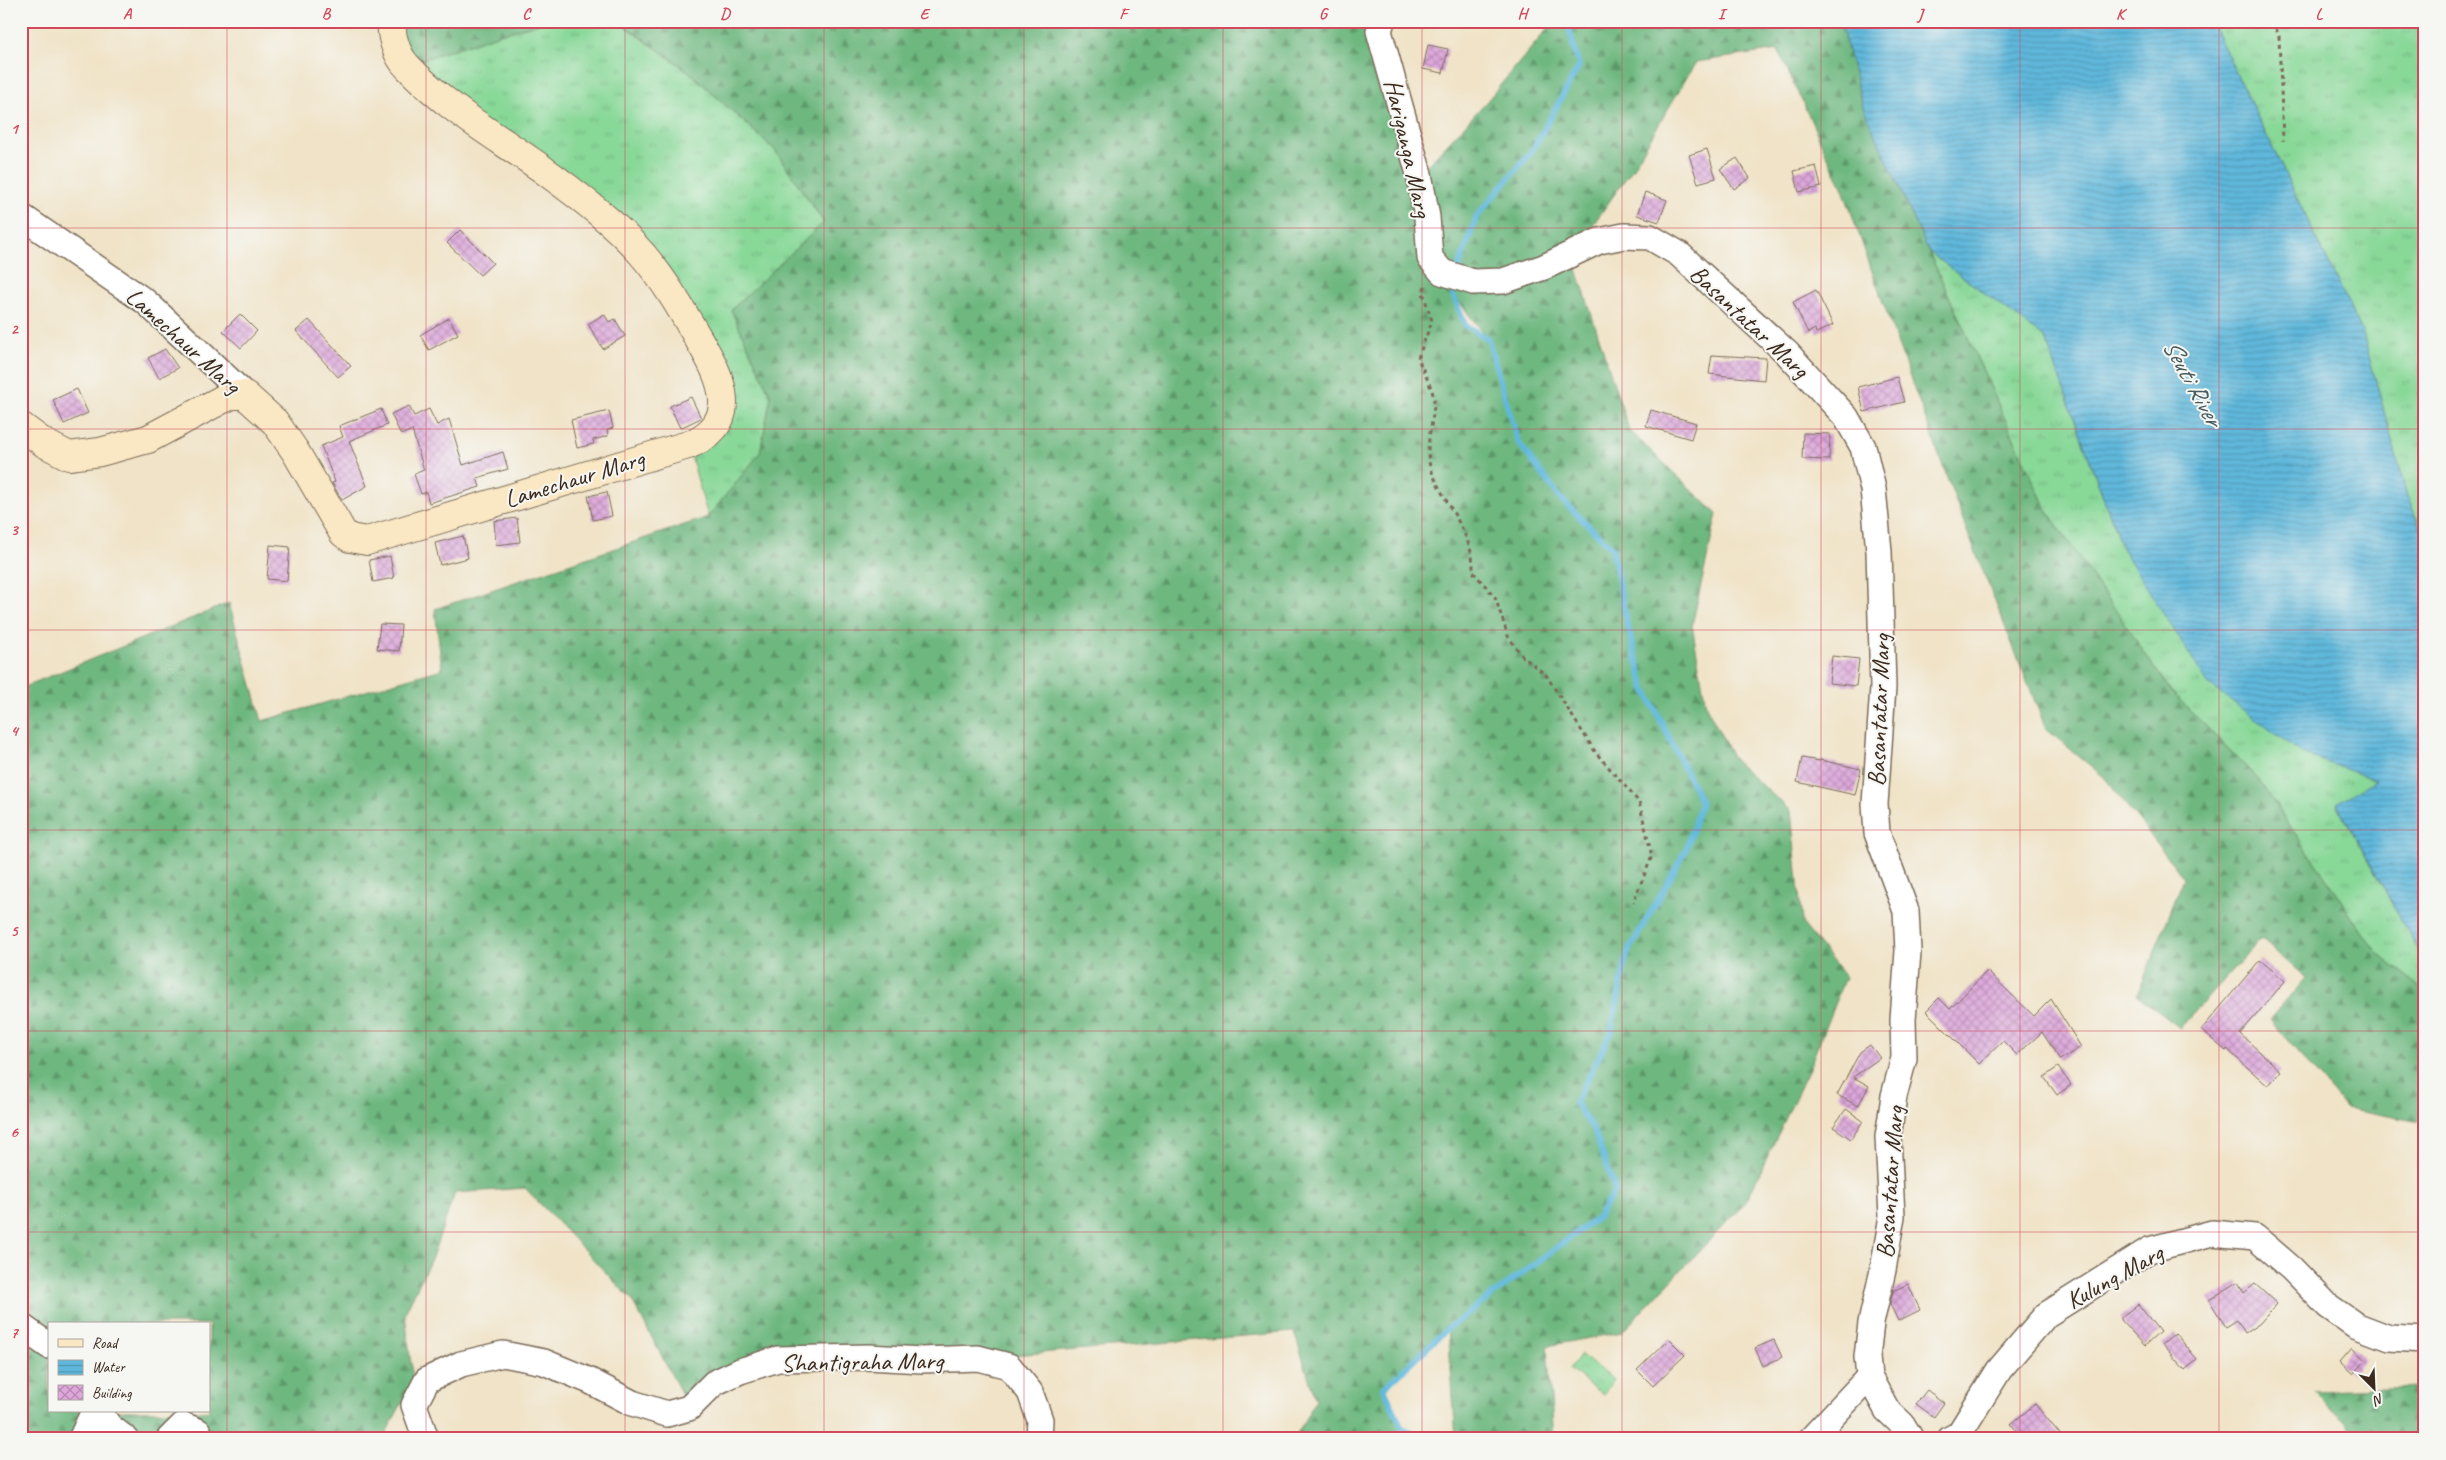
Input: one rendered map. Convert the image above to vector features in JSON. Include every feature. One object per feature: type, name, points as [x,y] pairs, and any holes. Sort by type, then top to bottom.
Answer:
[{"type":"street","name":"Lamechaur Marg","points":[[21,216],[146,302],[275,422],[295,451],[343,533],[350,538],[366,541],[688,445],[704,438],[716,426],[724,410],[723,395],[718,372],[678,302],[642,254],[597,211],[544,171],[445,102],[406,65],[390,32],[392,21]]},
{"type":"street","name":"Hariganga Marg","points":[[1382,21],[1379,31],[1419,174],[1436,265]]},
{"type":"street","name":"Basantatar Marg","points":[[1436,265],[1473,282],[1503,281],[1544,267],[1599,241],[1624,236],[1650,237],[1679,254],[1787,353],[1846,417],[1863,447],[1873,489],[1879,552],[1882,687],[1875,804],[1877,832],[1906,911],[1908,951],[1903,1020],[1904,1058],[1894,1096],[1888,1137],[1892,1216],[1883,1270],[1871,1323],[1867,1357],[1869,1377],[1887,1410],[1902,1424],[1911,1439]]},
{"type":"street","points":[[21,426],[44,443],[69,456],[100,452],[148,439],[232,395],[245,395]]},
{"type":"street","name":"Kulung Marg","points":[[1950,1439],[1959,1434],[1999,1370],[2046,1315],[2149,1250],[2212,1233],[2255,1237],[2292,1269],[2328,1306],[2356,1325],[2389,1338],[2425,1340]]},
{"type":"street","points":[[21,1326],[48,1345]]},
{"type":"street","name":"Shantigraha Marg","points":[[426,1439],[414,1404],[427,1380],[461,1364],[502,1354],[544,1362],[590,1381],[632,1403],[667,1414],[689,1408],[714,1383],[778,1359],[868,1357],[922,1360],[978,1358],[1009,1366],[1030,1392],[1040,1420],[1039,1439]]},
{"type":"street","points":[[1811,1439],[1869,1377]]},
{"type":"street","points":[[81,1439],[94,1412]]},
{"type":"street","points":[[99,1412],[110,1427],[126,1439]]},
{"type":"street","points":[[169,1439],[183,1425],[198,1431],[203,1439]]},
{"type":"path","points":[[2274,21],[2279,36],[2283,141]]},
{"type":"path","points":[[1436,265],[1423,293],[1432,321],[1418,358],[1434,400],[1428,441],[1430,466],[1459,523],[1474,560],[1473,572],[1495,597],[1508,636],[1523,657],[1546,675],[1596,753],[1639,802],[1652,856],[1632,903]]},
{"type":"green space","points":[[392,21],[547,21],[503,33],[405,65]]},
{"type":"green space","points":[[547,21],[618,21],[688,71],[774,149],[824,223],[731,310],[771,396],[760,453],[708,517],[688,445],[724,410],[642,254],[406,65],[503,33]]},
{"type":"green space","points":[[618,21],[1352,21],[1379,31],[1419,174],[1487,101],[1554,21],[1840,21],[1864,110],[2046,509],[2170,690],[2258,779],[2377,953],[2419,986],[2425,995],[2425,1123],[2346,1108],[2270,1020],[2306,978],[2261,939],[2180,1028],[2137,995],[2184,878],[2104,777],[2046,729],[1967,531],[1843,189],[1778,50],[1696,62],[1631,171],[1572,254],[1629,430],[1717,514],[1692,625],[1706,706],[1734,760],[1791,811],[1802,923],[1845,977],[1807,1073],[1746,1202],[1622,1332],[1547,1346],[1554,1439],[1456,1439],[1448,1328],[1384,1387],[1402,1428],[1392,1439],[1294,1439],[1316,1400],[1294,1332],[978,1358],[778,1359],[689,1408],[632,1300],[525,1188],[455,1193],[432,1257],[405,1313],[413,1382],[383,1439],[21,1439],[21,688],[229,603],[262,721],[442,669],[435,609],[708,517],[760,453],[771,396],[731,310],[824,222],[774,149],[688,71]],"holes":[[[1453,294],[1487,338],[1465,325]]]},
{"type":"green space","points":[[2211,21],[2425,21],[2425,539],[2407,496],[2363,334]]},
{"type":"green space","points":[[1929,252],[2045,338],[2122,548],[2377,780],[2337,804],[2425,964],[2425,995],[2419,986],[2377,953],[2258,779],[2170,690],[2046,509]]},
{"type":"green space","points":[[1580,1354],[1614,1380],[1603,1395],[1569,1369]]},
{"type":"green space","points":[[2425,1388],[2425,1439],[2362,1439],[2314,1391]]},
{"type":"water","name":"Seuti River","points":[[1840,21],[2211,21],[2363,334],[2407,496],[2425,539],[2425,964],[2337,803],[2376,780],[2303,754],[2208,684],[2122,548],[2045,338],[1929,252],[1864,110]]},
{"type":"building","points":[[1428,45],[1448,49],[1443,73],[1423,69]]},
{"type":"building","points":[[1707,149],[1716,178],[1698,183],[1689,155]]},
{"type":"building","points":[[1737,158],[1750,178],[1734,189],[1720,169]]},
{"type":"building","points":[[1816,166],[1821,187],[1799,192],[1794,171]]},
{"type":"building","points":[[1645,192],[1667,200],[1659,222],[1637,215]]},
{"type":"building","points":[[460,230],[493,263],[480,275],[447,243]]},
{"type":"building","points":[[1816,290],[1833,325],[1816,333],[1815,329],[1808,333],[1793,302]]},
{"type":"building","points":[[240,314],[257,331],[241,348],[223,331]]},
{"type":"building","points":[[604,314],[609,322],[615,319],[625,336],[603,349],[588,324]]},
{"type":"building","points":[[449,318],[458,334],[429,350],[420,335]]},
{"type":"building","points":[[309,320],[351,366],[338,377],[296,331]]},
{"type":"building","points":[[165,349],[178,368],[159,378],[148,358]]},
{"type":"building","points":[[1712,355],[1766,358],[1764,380],[1709,374]]},
{"type":"building","points":[[1897,377],[1904,402],[1864,412],[1858,387]]},
{"type":"building","points":[[77,389],[88,413],[64,424],[53,400]]},
{"type":"building","points":[[691,397],[701,418],[680,428],[670,406]]},
{"type":"building","points":[[409,406],[414,416],[429,409],[437,425],[449,419],[463,465],[503,452],[508,469],[477,478],[480,487],[429,503],[426,492],[421,494],[414,474],[424,470],[412,430],[401,435],[391,414]]},
{"type":"building","points":[[381,409],[387,425],[349,441],[367,486],[342,500],[332,483],[335,482],[321,446],[343,437],[339,426]]},
{"type":"building","points":[[1651,410],[1696,423],[1691,439],[1646,426]]},
{"type":"building","points":[[609,411],[613,428],[607,430],[608,436],[593,440],[594,444],[577,448],[571,420]]},
{"type":"building","points":[[1803,433],[1830,434],[1829,460],[1802,459]]},
{"type":"building","points":[[607,492],[612,516],[593,520],[588,496]]},
{"type":"building","points":[[517,518],[520,542],[496,545],[494,521]]},
{"type":"building","points":[[463,536],[468,558],[440,565],[435,543]]},
{"type":"building","points":[[270,545],[290,547],[287,581],[267,579]]},
{"type":"building","points":[[390,556],[394,578],[373,582],[369,560]]},
{"type":"building","points":[[380,624],[401,625],[399,651],[377,649]]},
{"type":"building","points":[[1832,656],[1859,659],[1856,686],[1829,683]]},
{"type":"building","points":[[1802,758],[1861,769],[1855,795],[1797,782]]},
{"type":"building","points":[[2260,960],[2285,981],[2240,1034],[2281,1071],[2268,1086],[2227,1049],[2226,1051],[2201,1030]]},
{"type":"building","points":[[1987,971],[2034,1016],[2051,999],[2081,1047],[2060,1060],[2042,1032],[2017,1055],[2003,1041],[1979,1064],[1926,1011],[1939,998],[1950,1009]]},
{"type":"building","points":[[1870,1045],[1880,1058],[1853,1077],[1869,1086],[1858,1106],[1837,1095],[1860,1052]]},
{"type":"building","points":[[2058,1067],[2071,1085],[2057,1095],[2044,1077]]},
{"type":"building","points":[[1846,1109],[1863,1121],[1851,1139],[1833,1127]]},
{"type":"building","points":[[2238,1282],[2244,1293],[2255,1284],[2277,1304],[2259,1324],[2245,1333],[2237,1320],[2226,1327],[2209,1300]]},
{"type":"building","points":[[1908,1284],[1920,1310],[1898,1321],[1890,1304],[1893,1291]]},
{"type":"building","points":[[2138,1304],[2160,1332],[2145,1346],[2121,1320],[2121,1317]]},
{"type":"building","points":[[2175,1333],[2197,1359],[2185,1370],[2162,1344]]},
{"type":"building","points":[[1669,1339],[1685,1355],[1653,1386],[1637,1370]]},
{"type":"building","points":[[1774,1340],[1782,1357],[1763,1366],[1755,1348]]},
{"type":"building","points":[[2352,1348],[2365,1360],[2353,1374],[2340,1362]]},
{"type":"building","points":[[1927,1390],[1944,1403],[1934,1417],[1916,1404]]},
{"type":"building","points":[[2035,1404],[2064,1439],[2023,1439],[2011,1424]]},
{"type":"waterway","points":[[1457,272],[1477,216],[1532,151],[1579,66],[1567,21]]},
{"type":"waterway","points":[[1431,1439],[1402,1428],[1384,1388],[1448,1328],[1598,1217],[1615,1190],[1594,1130],[1575,1103],[1611,1033],[1627,954],[1686,850],[1701,802],[1645,689],[1627,624],[1612,548],[1561,499],[1518,442],[1488,339],[1465,325],[1452,292],[1455,281]]}]
